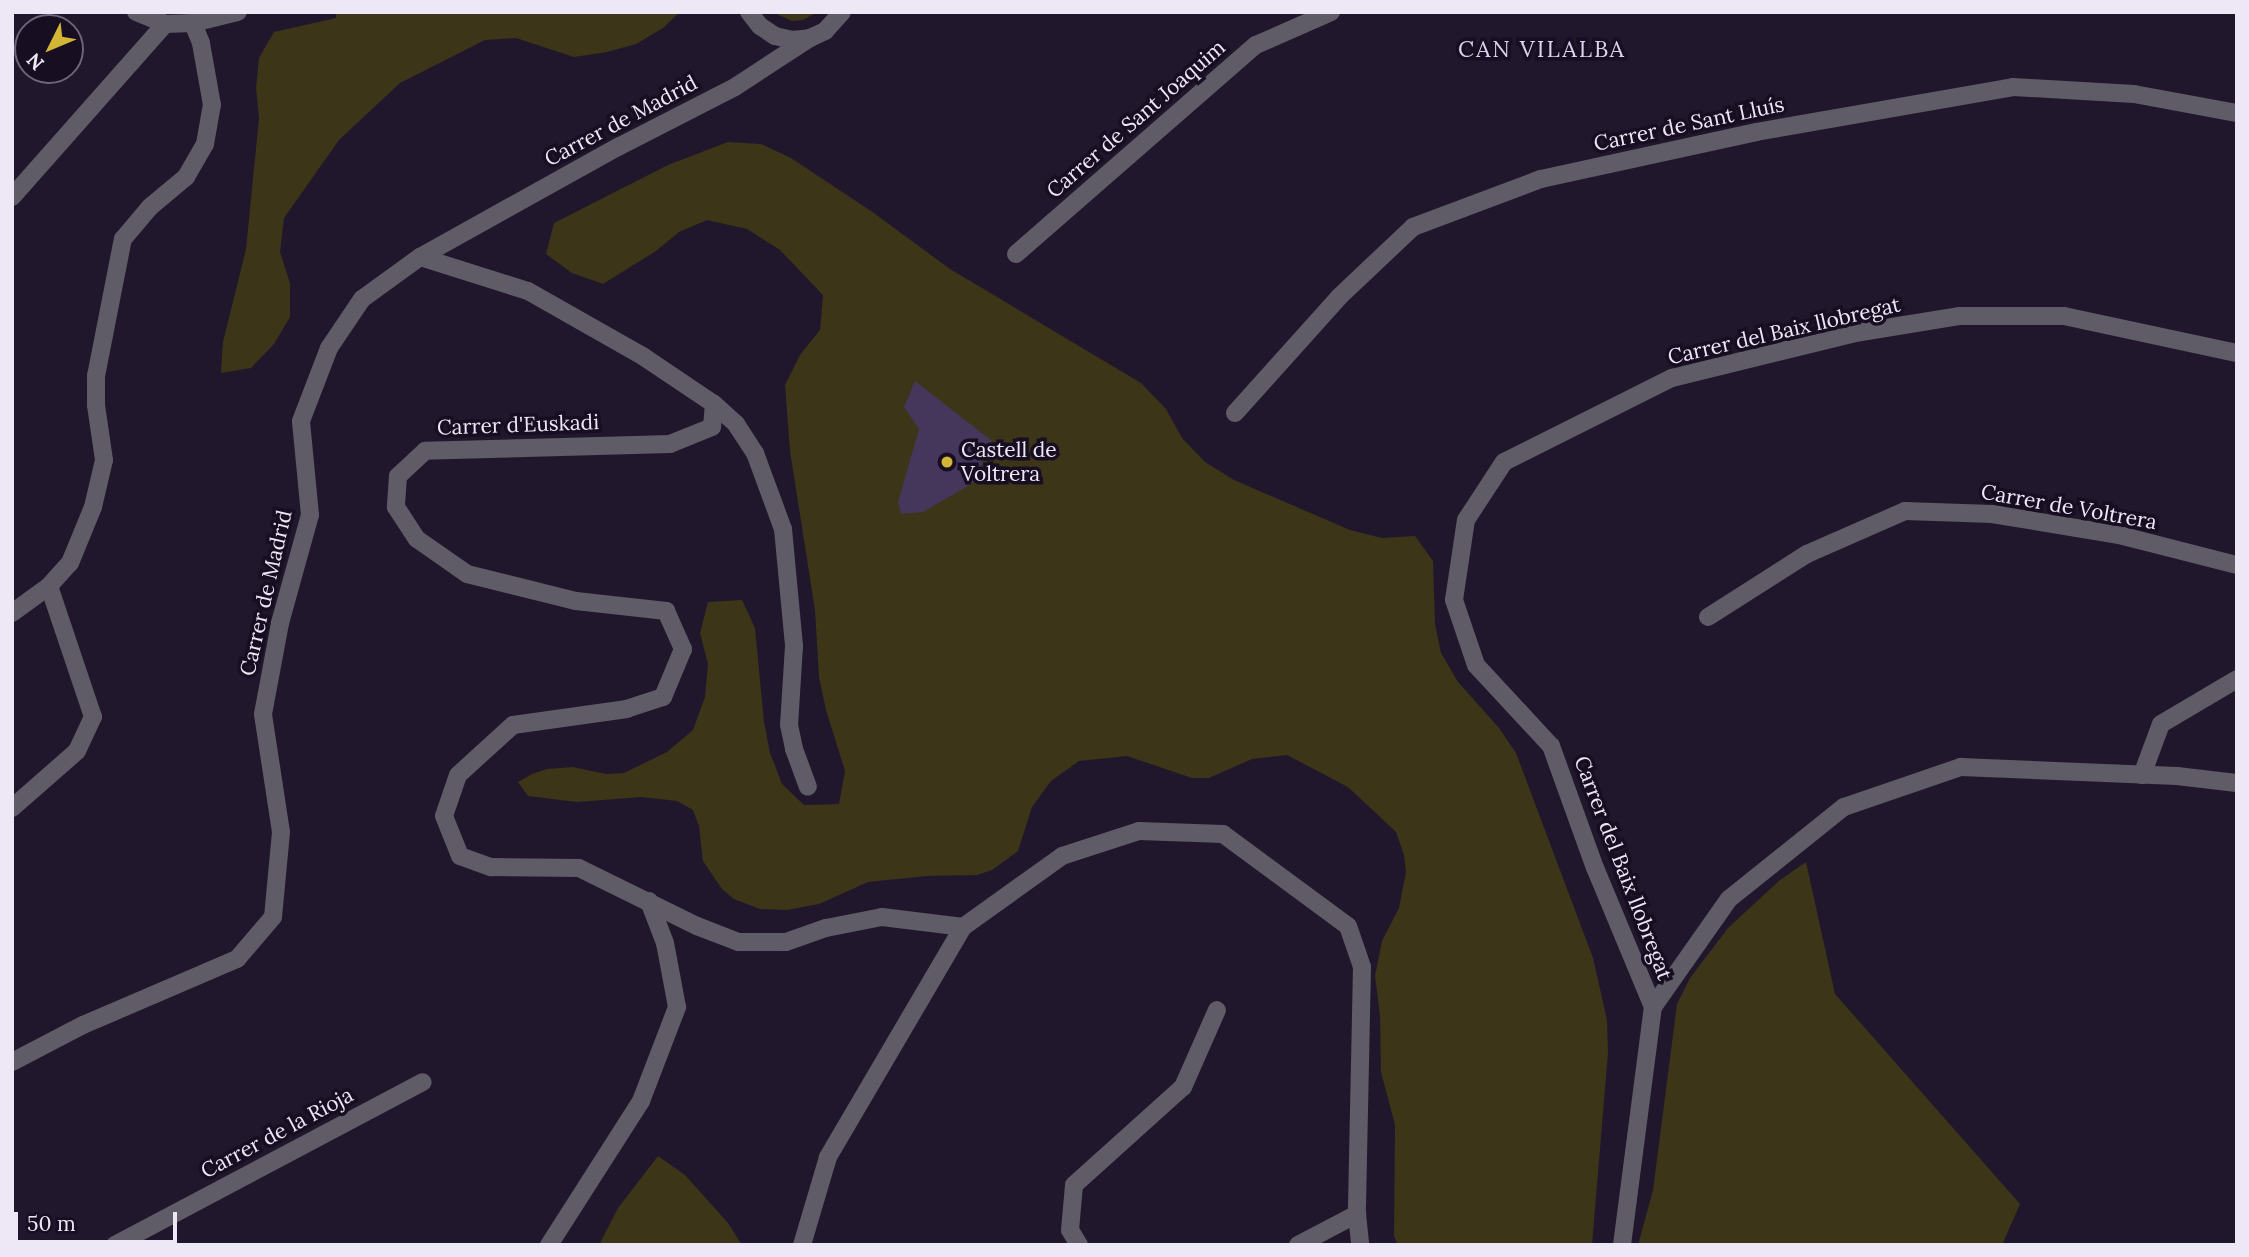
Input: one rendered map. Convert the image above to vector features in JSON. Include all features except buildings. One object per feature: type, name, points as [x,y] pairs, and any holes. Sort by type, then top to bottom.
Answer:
[{"type":"street","points":[[136,12],[165,24],[193,23],[238,12]]},
{"type":"street","points":[[749,12],[760,26],[775,36],[792,40],[810,38]]},
{"type":"street","name":"Carrer de Madrid","points":[[12,1062],[83,1025],[237,959],[273,917],[281,832],[263,714],[280,623],[310,515],[301,421],[329,348],[362,299],[420,257],[618,147],[735,87],[825,31],[842,12]]},
{"type":"street","name":"Carrer de Sant Joaquim","points":[[1016,254],[1256,45],[1331,12]]},
{"type":"street","points":[[12,613],[50,586],[70,563],[93,507],[104,460],[96,405],[96,376],[123,239],[150,207],[186,177],[205,144],[212,105],[201,43],[193,23]]},
{"type":"street","points":[[12,197],[165,24]]},
{"type":"street","name":"Carrer de Sant Lluís","points":[[1236,413],[1339,296],[1413,227],[1541,179],[1756,132],[2013,88],[2134,94],[2237,113]]},
{"type":"street","points":[[420,257],[528,291],[644,357],[714,404],[736,424],[755,453],[783,529],[794,646],[789,725],[794,749],[808,787]]},
{"type":"street","name":"Carrer del Baix llobregat","points":[[1653,1007],[1595,869],[1551,746],[1476,665],[1454,600],[1466,520],[1504,462],[1672,378],[1855,333],[1959,316],[2064,316],[2237,353]]},
{"type":"street","name":"Carrer d'Euskadi","points":[[714,404],[712,427],[670,444],[425,451],[398,475],[397,507],[416,540],[467,575],[576,601],[666,611],[683,649],[663,697],[627,709],[513,725],[458,775],[444,816],[460,856],[491,867],[579,868],[697,926],[738,942],[786,942],[826,929],[882,917],[963,927]]},
{"type":"street","name":"Carrer de Voltrera","points":[[1709,617],[1807,554],[1905,510],[1992,514],[2119,535],[2237,565]]},
{"type":"street","points":[[12,808],[77,751],[93,717],[50,586]]},
{"type":"street","points":[[2142,775],[2161,724],[2237,679]]},
{"type":"street","points":[[1622,1245],[1653,1007],[1728,899],[1844,807],[1961,767],[2142,775],[2237,783]]},
{"type":"street","points":[[802,1245],[828,1157],[963,927],[1062,856],[1139,831],[1223,834],[1348,926],[1362,967],[1357,1214],[1360,1245]]},
{"type":"street","points":[[549,1245],[641,1101],[677,1007],[665,943],[649,901]]},
{"type":"street","points":[[1079,1245],[1070,1230],[1074,1185],[1184,1087],[1217,1010]]},
{"type":"street","name":"Carrer de la Rioja","points":[[115,1245],[423,1082]]},
{"type":"street","points":[[1298,1245],[1357,1214]]},
{"type":"shaded area","points":[[336,12],[680,12],[663,28],[636,44],[607,52],[574,57],[516,38],[485,40],[400,83],[339,140],[284,218],[280,252],[290,283],[290,317],[274,344],[251,368],[221,373],[223,342],[246,249],[259,118],[256,88],[259,58],[274,32],[336,18]]},
{"type":"shaded area","points":[[772,12],[818,12],[803,20],[792,21]]},
{"type":"shaded area","points":[[728,142],[761,144],[791,158],[871,211],[950,269],[1141,383],[1166,409],[1182,438],[1205,462],[1234,480],[1350,530],[1382,538],[1415,536],[1433,561],[1435,624],[1441,653],[1458,682],[1499,728],[1516,753],[1593,958],[1607,1020],[1608,1053],[1592,1245],[1398,1245],[1394,1236],[1395,1125],[1381,1072],[1380,1016],[1375,976],[1382,941],[1399,908],[1406,872],[1404,855],[1396,832],[1348,787],[1287,755],[1252,759],[1209,778],[1192,778],[1127,756],[1079,761],[1051,781],[1032,807],[1018,851],[992,870],[977,875],[927,876],[868,882],[819,904],[787,910],[760,909],[734,899],[722,889],[703,861],[699,826],[693,810],[677,801],[641,797],[577,802],[528,796],[518,782],[532,774],[547,769],[573,767],[606,774],[624,773],[667,752],[693,730],[705,697],[708,664],[700,633],[708,602],[742,600],[755,628],[764,722],[770,753],[782,784],[804,805],[839,804],[845,771],[819,677],[815,610],[790,451],[785,385],[800,355],[820,330],[823,295],[780,250],[747,229],[707,220],[679,232],[656,251],[603,284],[572,273],[546,254],[554,223],[668,165]]},
{"type":"shaded area","points":[[1806,862],[1835,994],[2020,1204],[2002,1245],[1638,1245],[1653,1190],[1677,1004],[1690,978],[1728,928],[1780,880]]},
{"type":"shaded area","points":[[658,1156],[685,1175],[728,1223],[742,1245],[599,1245],[618,1208]]},
{"type":"place","name":"Castell de Voltrera","points":[[947,462]]},
{"type":"district","name":"CAN VILALBA","points":[[1542,49]]}]
